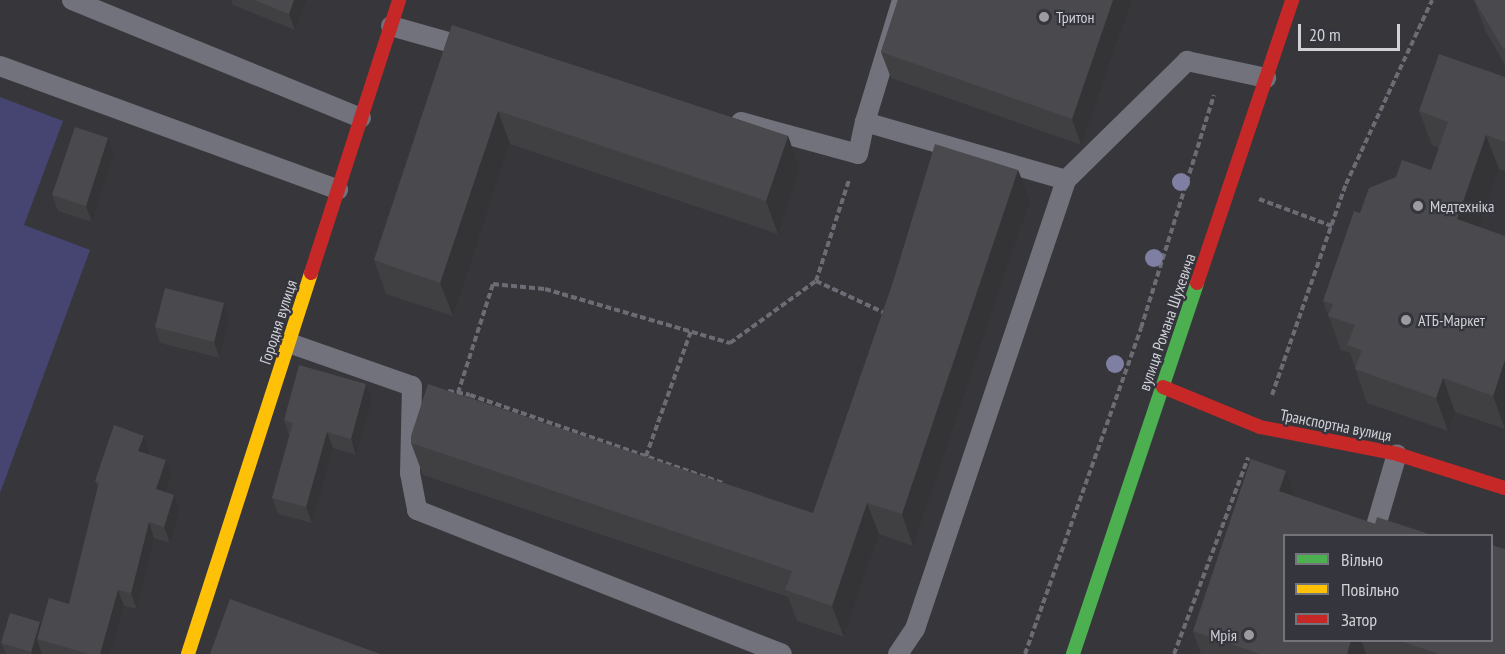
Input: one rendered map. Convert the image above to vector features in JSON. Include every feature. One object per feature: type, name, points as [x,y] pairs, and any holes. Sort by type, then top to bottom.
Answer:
[{"type":"street","name":"Городня вулиця","points":[[188,654],[399,0]]},
{"type":"street","name":"вулиця Романа Шухевича","points":[[1073,654],[1292,0]]},
{"type":"street","name":"Транспортна вулиця","points":[[1163,387],[1260,427],[1397,454],[1505,488]]},
{"type":"lane","points":[[72,0],[361,118]]},
{"type":"lane","points":[[721,117],[858,154],[865,122],[902,0]]},
{"type":"lane","points":[[391,26],[493,54]]},
{"type":"lane","points":[[898,654],[915,629],[1066,180],[1187,61],[1266,78]]},
{"type":"lane","points":[[0,66],[338,190]]},
{"type":"lane","points":[[865,122],[1066,180]]},
{"type":"lane","points":[[289,343],[412,386],[410,473],[417,510],[782,654]]},
{"type":"lane","points":[[1374,534],[1397,454]]},
{"type":"path","points":[[1174,654],[1260,427],[1346,184],[1432,0]]},
{"type":"path","points":[[1025,654],[1141,328],[1222,67]]},
{"type":"path","points":[[458,393],[493,284],[545,289],[730,343],[816,282],[858,154]]},
{"type":"path","points":[[816,282],[889,315]]},
{"type":"path","points":[[646,456],[691,331]]},
{"type":"path","points":[[412,386],[470,395],[734,487]]},
{"type":"shaded area","points":[[0,97],[63,121],[24,225],[90,250],[0,493]]},
{"type":"building","points":[[254,0],[294,0],[289,14]]},
{"type":"building","points":[[898,0],[1113,0],[1072,119],[881,52]]},
{"type":"building","points":[[1474,0],[1505,0],[1504,50]]},
{"type":"building","points":[[452,25],[788,136],[766,201],[498,111],[440,283],[374,260]]},
{"type":"building","points":[[1439,54],[1505,77],[1505,142],[1486,135],[1457,219],[1505,236],[1505,360],[1493,396],[1443,378],[1436,398],[1355,369],[1362,350],[1347,345],[1355,325],[1328,316],[1333,304],[1323,301],[1354,211],[1360,213],[1369,188],[1396,177],[1402,160],[1431,170],[1448,122],[1419,111]]},
{"type":"building","points":[[75,127],[108,138],[86,206],[52,195]]},
{"type":"building","points":[[935,144],[1018,170],[902,514],[867,503],[832,606],[785,590],[792,571],[411,443],[411,436],[428,384],[813,513],[893,282]]},
{"type":"building","points":[[165,288],[224,303],[214,342],[155,327]]},
{"type":"building","points":[[299,365],[366,384],[351,439],[327,432],[306,507],[272,498],[293,423],[284,420]]},
{"type":"building","points":[[114,425],[144,436],[138,451],[166,460],[156,489],[174,495],[164,527],[149,522],[131,593],[118,590],[100,654],[89,654],[37,639],[49,598],[69,604],[99,482],[95,481]]},
{"type":"building","points":[[1251,459],[1286,471],[1279,491],[1375,524],[1377,517],[1429,534],[1283,534],[1283,642],[1350,642],[1347,654],[1260,654],[1193,631]]},
{"type":"building","points":[[1493,546],[1505,549],[1505,654],[1439,654],[1404,642],[1493,642]]},
{"type":"building","points":[[230,599],[380,654],[210,654]]},
{"type":"building","points":[[10,613],[40,622],[31,652],[1,643]]},
{"type":"traffic: fast","points":[[1073,654],[1197,283]]},
{"type":"traffic: slow","points":[[188,654],[311,273]]},
{"type":"traffic: jam","points":[[311,273],[399,0]]},
{"type":"traffic: jam","points":[[1197,283],[1292,0]]},
{"type":"traffic: jam","points":[[1163,387],[1260,427],[1397,454],[1505,488]]},
{"type":"place","name":"Тритон","points":[[1044,17]]},
{"type":"place","name":"Медтехнiка","points":[[1418,206]]},
{"type":"place","name":"АТБ-Маркет","points":[[1406,320]]},
{"type":"place","name":"Мрія","points":[[1249,635]]}]
